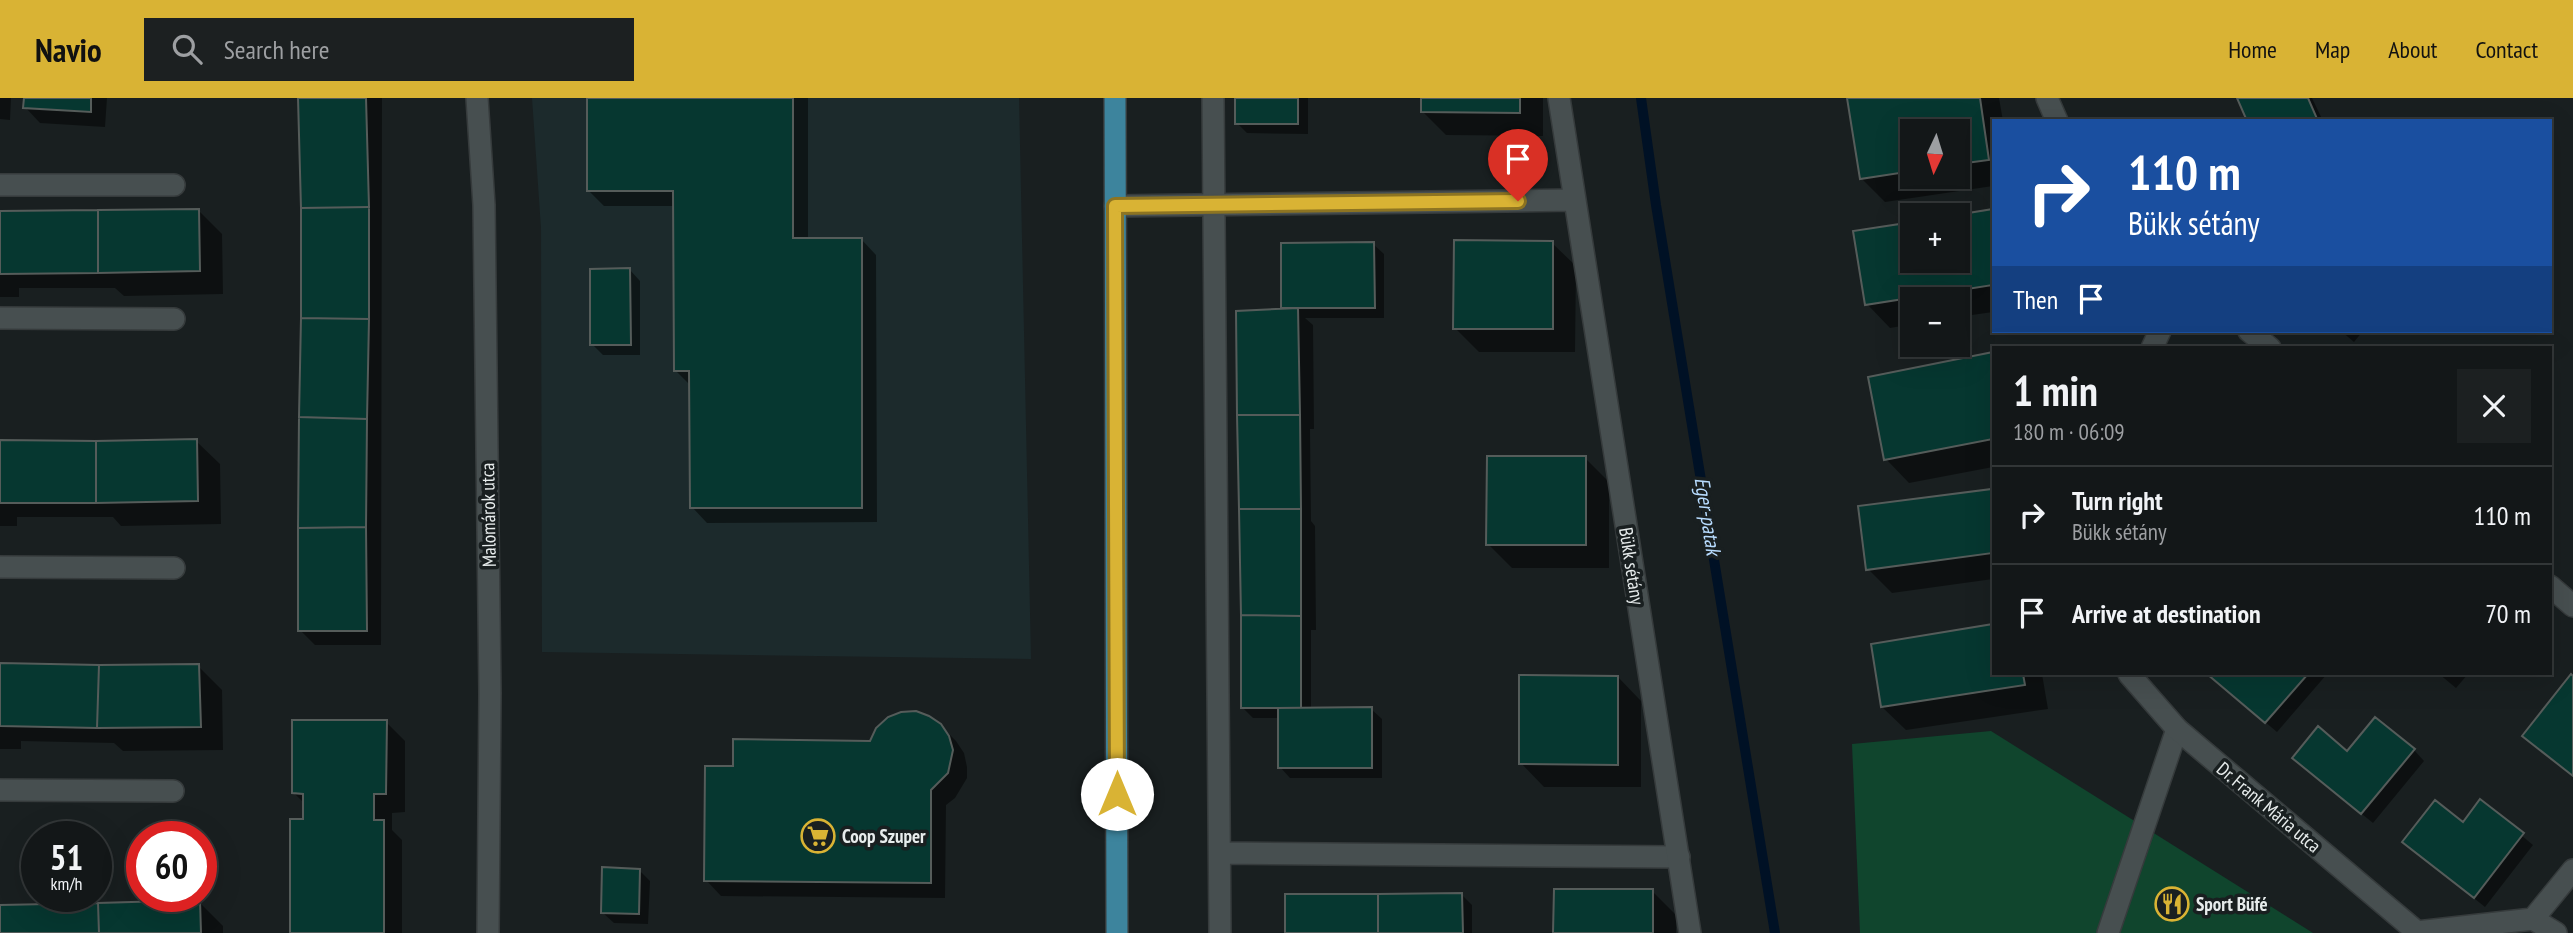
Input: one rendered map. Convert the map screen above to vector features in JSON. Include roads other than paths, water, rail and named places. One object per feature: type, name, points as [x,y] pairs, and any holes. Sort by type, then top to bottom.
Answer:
[{"type":"main road","points":[[1115,98],[1117,933]]},
{"type":"street","name":"Malomárok utca","points":[[477,98],[484,205],[490,693],[488,933]]},
{"type":"street","points":[[1213,98],[1220,933]]},
{"type":"street","name":"Bükk sétány","points":[[1559,98],[1689,933]]},
{"type":"street","points":[[2047,98],[2056,119]]},
{"type":"street","points":[[0,186],[174,185]]},
{"type":"street","points":[[1115,206],[1574,200]]},
{"type":"street","points":[[0,318],[174,319]]},
{"type":"street","points":[[2251,333],[2268,346]]},
{"type":"street","points":[[0,567],[174,568]]},
{"type":"street","points":[[2552,588],[2573,606]]},
{"type":"street","name":"Dr. Frank Mária utca","points":[[2130,675],[2177,729],[2417,933]]},
{"type":"street","points":[[2108,933],[2177,729]]},
{"type":"street","points":[[0,790],[173,791]]},
{"type":"street","points":[[1220,853],[1679,857]]},
{"type":"street","points":[[2533,919],[2573,870]]},
{"type":"street","points":[[2417,933],[2533,919],[2556,933]]},
{"type":"waterway","name":"Eger-patak","points":[[1641,98],[1656,205],[1775,933]]},
{"type":"place","name":"Coop Szuper","points":[[818,836]]},
{"type":"place","name":"Sport Büfé","points":[[2172,904]]}]
